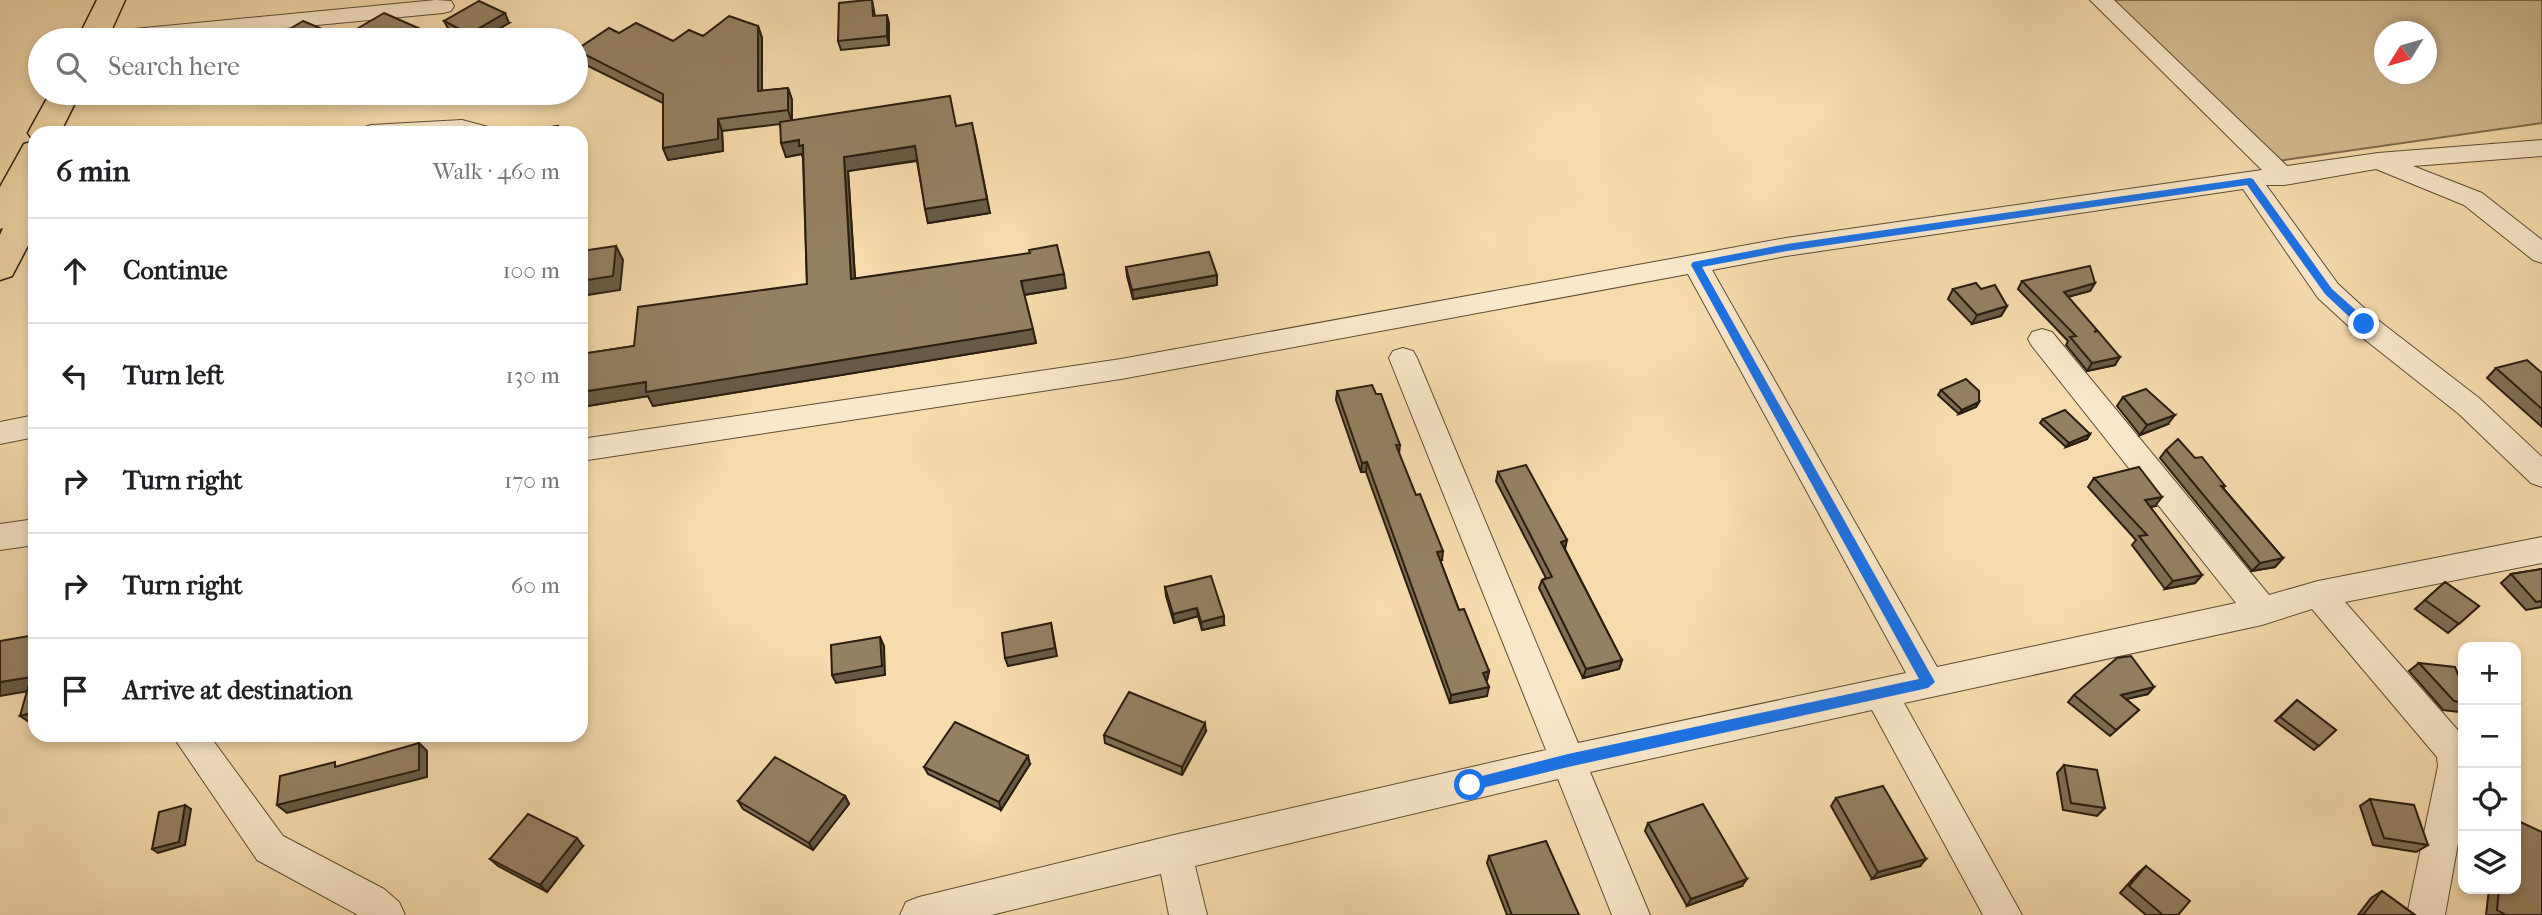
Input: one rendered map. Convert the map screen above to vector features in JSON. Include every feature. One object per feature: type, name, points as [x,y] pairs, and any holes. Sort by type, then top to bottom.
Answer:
[{"type":"highway","points":[[106,28],[111,0]]},
{"type":"highway","points":[[112,28],[133,0]]},
{"type":"highway","points":[[48,126],[59,105]]},
{"type":"highway","points":[[72,126],[82,105]]},
{"type":"highway","points":[[0,218],[28,165]]},
{"type":"highway","points":[[0,268],[28,212]]},
{"type":"street","points":[[2101,0],[2284,177]]},
{"type":"street","points":[[179,28],[302,10],[443,6]]},
{"type":"street","points":[[588,449],[1121,369],[1787,247],[2284,177],[2378,161],[2542,148]]},
{"type":"street","points":[[2378,161],[2473,199],[2542,254]]},
{"type":"street","points":[[2250,181],[2328,291],[2364,324],[2469,406],[2542,475]]},
{"type":"street","points":[[1696,265],[1928,682]]},
{"type":"street","points":[[2042,339],[2262,611]]},
{"type":"street","points":[[1403,359],[1631,915]]},
{"type":"street","points":[[0,433],[28,427]]},
{"type":"street","points":[[0,537],[28,533]]},
{"type":"street","points":[[919,915],[1174,852],[1568,761],[2262,611],[2318,594],[2542,550]]},
{"type":"street","points":[[2318,594],[2454,751],[2455,766],[2426,915]]},
{"type":"street","points":[[1880,693],[2003,915]]},
{"type":"street","points":[[194,742],[270,848],[371,902],[386,915]]},
{"type":"street","points":[[1174,852],[1188,915]]},
{"type":"shaded area","points":[[2112,0],[2542,0],[2542,123],[2278,161]]},
{"type":"building","points":[[872,0],[873,16],[887,15],[887,36],[838,41],[839,3]]},
{"type":"building","points":[[479,1],[505,13],[479,28],[457,28],[444,21]]},
{"type":"building","points":[[384,13],[418,28],[358,28]]},
{"type":"building","points":[[729,16],[758,26],[758,91],[788,88],[788,110],[718,119],[718,139],[663,148],[663,94],[588,56],[588,42],[609,28],[619,33],[636,23],[673,41],[689,30],[703,36]]},
{"type":"building","points":[[303,21],[320,28],[291,28]]},
{"type":"building","points":[[950,96],[956,126],[972,123],[987,199],[925,209],[915,146],[844,157],[851,279],[1030,253],[1029,250],[1057,245],[1064,274],[1021,281],[1033,329],[646,392],[646,382],[588,391],[588,353],[634,346],[638,307],[807,284],[803,145],[799,146],[799,140],[781,143],[780,122]]},
{"type":"building","points":[[616,246],[613,276],[588,280],[588,250]]},
{"type":"building","points":[[1209,252],[1217,275],[1132,290],[1126,267]]},
{"type":"building","points":[[2090,266],[2095,283],[2064,292],[2097,330],[2094,332],[2098,331],[2120,357],[2092,363],[2070,337],[2076,336],[2022,281]]},
{"type":"building","points":[[1976,283],[1981,289],[1995,285],[2007,306],[1977,315],[1953,289]]},
{"type":"building","points":[[2527,360],[2542,373],[2542,409],[2496,368]]},
{"type":"building","points":[[1966,379],[1979,391],[1979,402],[1962,410],[1941,390]]},
{"type":"building","points":[[1372,385],[1376,394],[1381,394],[1400,445],[1396,445],[1443,551],[1437,552],[1459,610],[1464,609],[1489,671],[1483,673],[1489,687],[1451,695],[1367,462],[1362,463],[1337,391]]},
{"type":"building","points":[[2146,389],[2175,415],[2147,425],[2123,397]]},
{"type":"building","points":[[2065,410],[2090,434],[2069,443],[2043,419]]},
{"type":"building","points":[[2178,439],[2195,458],[2202,457],[2225,486],[2221,486],[2283,558],[2260,563],[2166,450]]},
{"type":"building","points":[[1526,465],[1567,540],[1561,542],[1622,660],[1586,669],[1542,580],[1552,577],[1498,472]]},
{"type":"building","points":[[2139,467],[2162,497],[2145,500],[2202,575],[2173,581],[2139,536],[2147,535],[2094,478]]},
{"type":"building","points":[[2542,569],[2542,601],[2536,602],[2511,574]]},
{"type":"building","points":[[1211,576],[1224,616],[1201,622],[1197,608],[1173,614],[1165,587]]},
{"type":"building","points":[[2445,582],[2479,606],[2459,624],[2425,600]]},
{"type":"building","points":[[1051,623],[1055,648],[1005,658],[1002,633]]},
{"type":"building","points":[[28,636],[28,677],[0,682],[0,641]]},
{"type":"building","points":[[880,637],[882,666],[832,675],[831,645]]},
{"type":"building","points":[[2131,656],[2154,687],[2121,695],[2139,710],[2116,730],[2074,695],[2117,658]]},
{"type":"building","points":[[2419,663],[2455,667],[2458,674],[2458,702],[2454,701]]},
{"type":"building","points":[[28,688],[28,714],[20,716]]},
{"type":"building","points":[[1129,692],[1205,723],[1182,767],[1104,735]]},
{"type":"building","points":[[2297,700],[2336,730],[2319,746],[2280,717]]},
{"type":"building","points":[[955,722],[1028,756],[999,802],[924,767]]},
{"type":"building","points":[[419,743],[419,770],[277,805],[280,776],[335,762],[335,767]]},
{"type":"building","points":[[775,757],[845,796],[809,843],[738,801]]},
{"type":"building","points":[[2064,765],[2097,770],[2105,808],[2071,803]]},
{"type":"building","points":[[1883,786],[1926,859],[1878,872],[1836,798]]},
{"type":"building","points":[[2370,799],[2414,805],[2428,845],[2384,838]]},
{"type":"building","points":[[1703,804],[1747,879],[1691,899],[1648,823]]},
{"type":"building","points":[[185,805],[179,842],[152,849],[159,812]]},
{"type":"building","points":[[528,814],[577,838],[540,885],[490,859]]},
{"type":"building","points":[[2521,822],[2542,832],[2542,915],[2506,915],[2497,910],[2499,894],[2521,894]]},
{"type":"building","points":[[1546,841],[1579,915],[1512,915],[1489,856]]},
{"type":"building","points":[[2146,866],[2190,901],[2178,915],[2163,915],[2129,886]]},
{"type":"building","points":[[2382,891],[2415,915],[2363,915]]},
{"type":"route","points":[[1470,785],[1928,682],[1696,265],[1787,247],[2250,181],[2328,291],[2364,324]]}]
